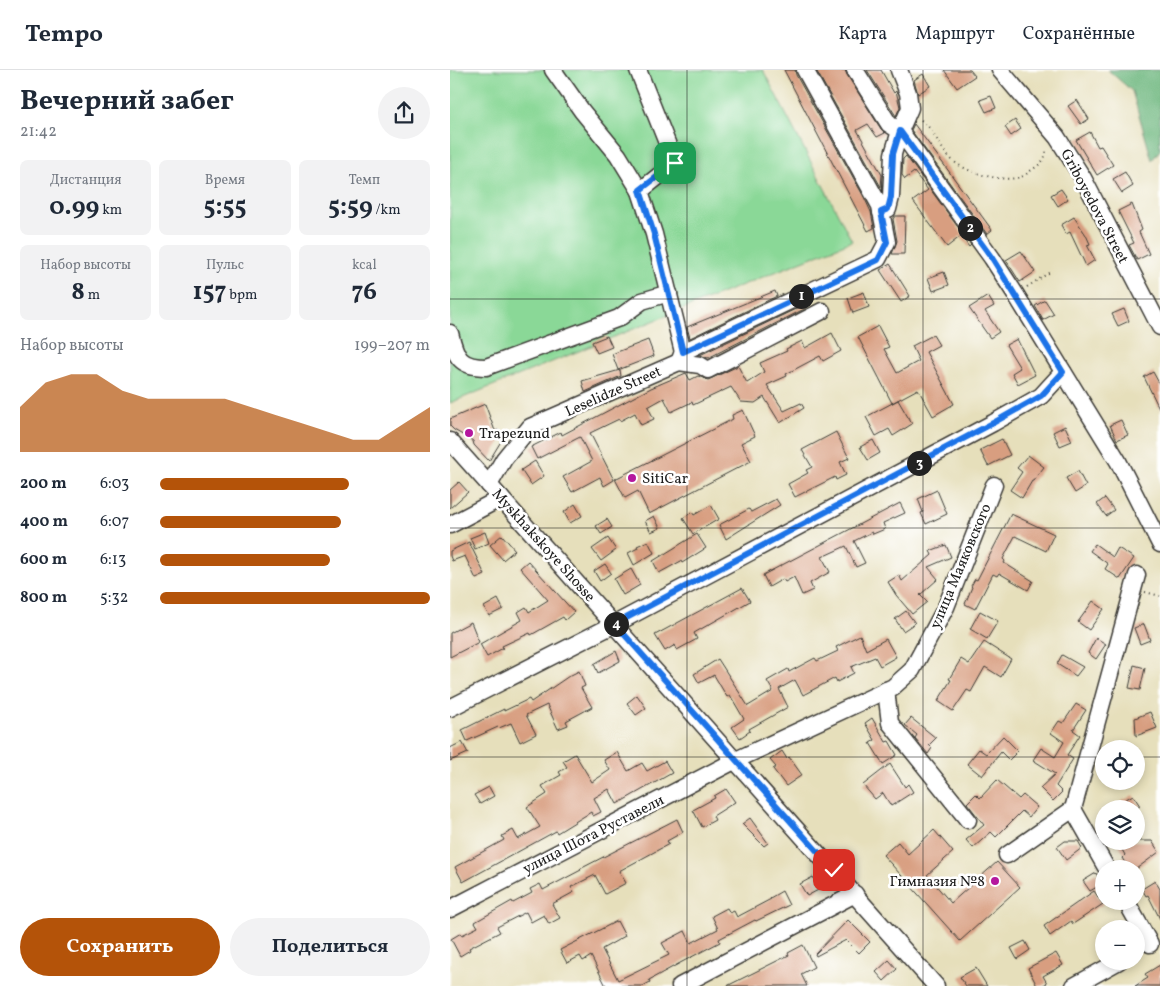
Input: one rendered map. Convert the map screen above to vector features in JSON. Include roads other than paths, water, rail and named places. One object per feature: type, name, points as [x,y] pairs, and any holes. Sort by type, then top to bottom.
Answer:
[{"type":"street","points":[[553,70],[582,111],[618,155],[640,190],[654,234],[669,293],[681,357],[708,370],[822,311]]},
{"type":"street","points":[[638,70],[675,163],[640,190]]},
{"type":"street","name":"Leselidze Street","points":[[490,485],[504,459],[530,427],[681,357],[878,260],[887,242],[880,206],[805,70]]},
{"type":"street","points":[[855,70],[889,124],[900,131],[992,258],[1016,295],[1118,461],[1160,544]]},
{"type":"street","points":[[881,212],[888,209],[891,197],[893,154],[909,111],[908,93],[899,70]]},
{"type":"street","name":"Griboyedova Street","points":[[1000,70],[1057,137],[1083,178],[1160,327]]},
{"type":"street","points":[[450,333],[461,362],[472,367],[486,367],[620,318],[642,300],[669,293]]},
{"type":"street","points":[[450,708],[615,624],[993,423],[1041,396],[1063,372]]},
{"type":"street","name":"Myskhakskoye Shosse","points":[[450,441],[936,986]]},
{"type":"street","name":"улица Маяковского","points":[[736,760],[893,687],[912,670],[946,608],[994,485]]},
{"type":"street","points":[[450,524],[501,498]]},
{"type":"street","points":[[1006,855],[1073,809],[1137,575]]},
{"type":"street","points":[[886,690],[890,723],[968,820]]},
{"type":"street","name":"улица Шота Руставели","points":[[450,909],[736,760]]},
{"type":"street","points":[[1073,809],[1103,860]]},
{"type":"street","points":[[680,986],[855,894]]},
{"type":"street","points":[[1131,910],[1149,945]]},
{"type":"street","points":[[1074,986],[1103,970]]},
{"type":"place","name":"Trapezund","points":[[469,433]]},
{"type":"place","name":"SitiCar","points":[[632,478]]},
{"type":"place","name":"Гимназия №8","points":[[995,881]]}]
